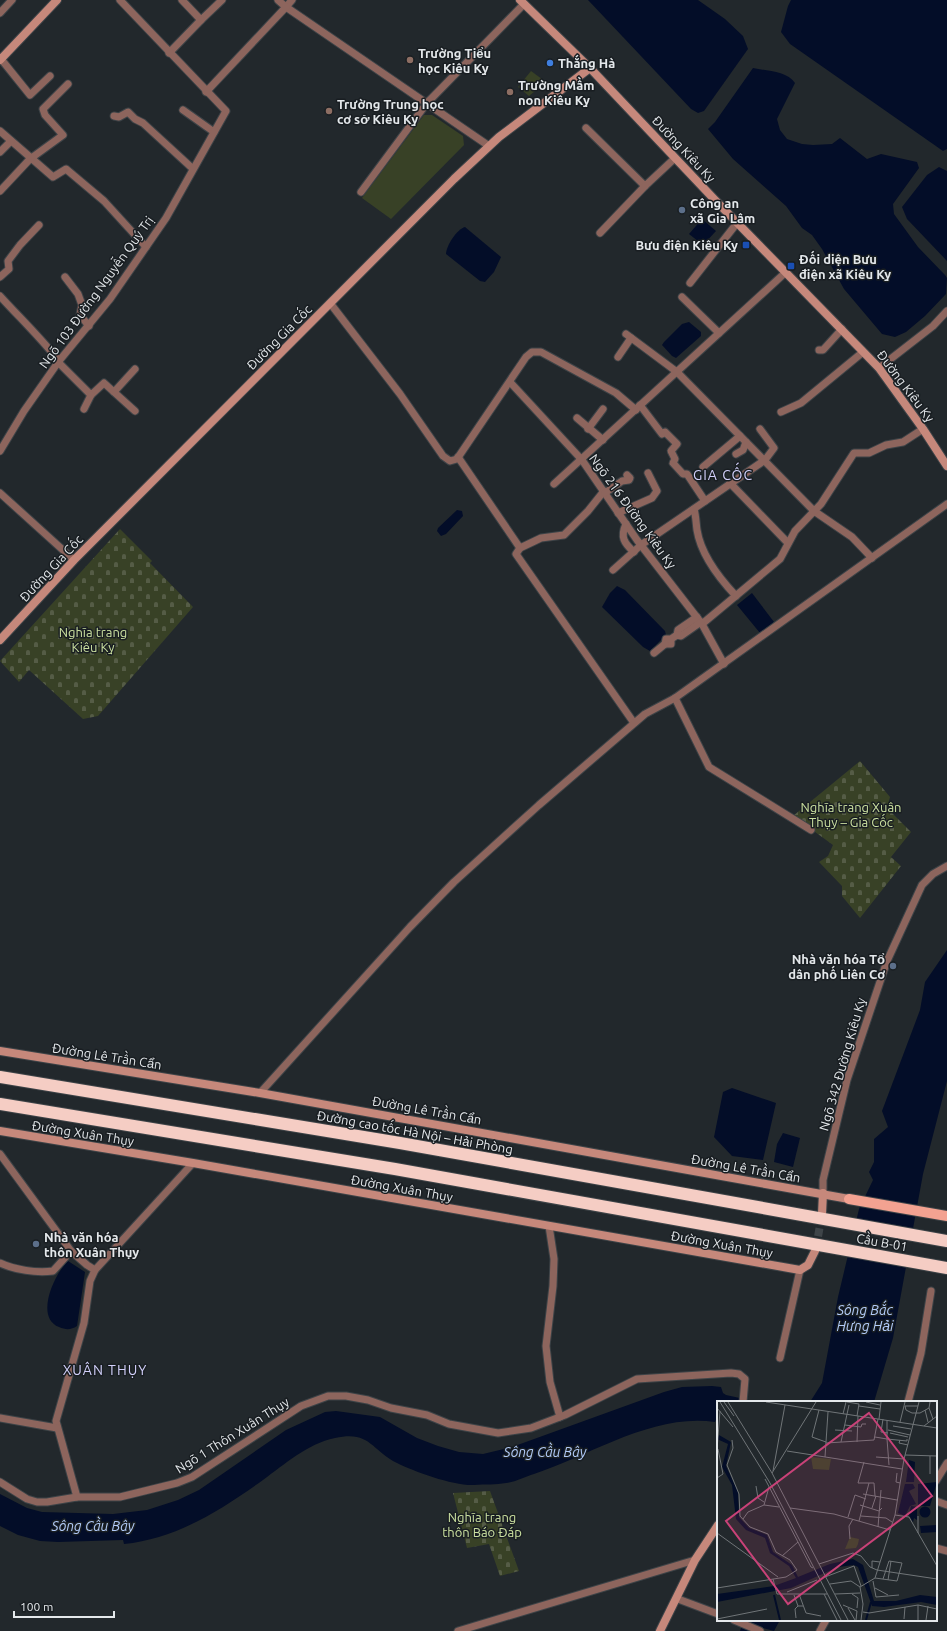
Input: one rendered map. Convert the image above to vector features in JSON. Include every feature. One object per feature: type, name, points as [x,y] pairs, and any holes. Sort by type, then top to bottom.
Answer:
[{"type":"highway","name":"Đường cao tốc Hà Nội – Hải Phòng","points":[[0,1077],[400,1143],[823,1217]]},
{"type":"highway","points":[[0,1104],[395,1169],[818,1248]]},
{"type":"highway","points":[[0,1107],[395,1169]]},
{"type":"highway","name":"Cầu B-01","points":[[823,1217],[944,1240]]},
{"type":"highway","name":"Cầu B-01","points":[[818,1248],[942,1267]]},
{"type":"main road","points":[[0,59],[57,0]]},
{"type":"main road","name":"Đường Kiêu Kỵ","points":[[522,2],[590,68],[737,223],[879,368],[923,429],[947,466]]},
{"type":"main road","name":"Đường Gia Cốc","points":[[0,640],[74,560],[489,146],[590,68]]},
{"type":"main road","name":"Đường Lê Trần Cẩn","points":[[0,1051],[260,1092],[823,1193],[849,1199]]},
{"type":"main road","name":"Đường Xuân Thụy","points":[[0,1131],[193,1163],[800,1270]]},
{"type":"main road","points":[[823,1193],[823,1217]]},
{"type":"main road","points":[[849,1199],[942,1215]]},
{"type":"main road","points":[[800,1270],[808,1265],[818,1248]]},
{"type":"main road","points":[[660,1631],[678,1599],[695,1560],[717,1527]]},
{"type":"street","points":[[0,13],[12,0]]},
{"type":"street","name":"Ngõ 103 Đường Nguyễn Quý Trị","points":[[0,451],[24,411],[59,362],[89,326],[166,218],[192,168],[226,111],[206,92],[120,0]]},
{"type":"street","points":[[182,0],[201,20]]},
{"type":"street","points":[[278,0],[286,8],[489,146]]},
{"type":"street","points":[[206,92],[292,0]]},
{"type":"street","points":[[170,54],[201,20],[220,2]]},
{"type":"street","points":[[361,192],[427,104],[522,2]]},
{"type":"street","points":[[0,59],[30,95],[50,76]]},
{"type":"street","points":[[0,191],[30,160],[63,135],[45,115],[43,109],[68,84]]},
{"type":"street","points":[[183,110],[214,132]]},
{"type":"street","points":[[114,116],[120,116],[128,112],[192,168]]},
{"type":"street","points":[[586,128],[645,186]]},
{"type":"street","points":[[0,131],[30,160],[53,177],[66,168],[104,201],[146,247]]},
{"type":"street","points":[[0,152],[11,141]]},
{"type":"street","points":[[600,233],[645,186],[675,158]]},
{"type":"street","points":[[690,283],[737,223]]},
{"type":"street","points":[[0,277],[9,269],[8,261],[16,249],[40,225]]},
{"type":"street","points":[[554,484],[786,272]]},
{"type":"street","points":[[65,277],[78,294],[82,305],[80,315],[89,326]]},
{"type":"street","points":[[0,296],[26,325],[44,342],[59,362],[91,395]]},
{"type":"street","points":[[682,297],[719,333]]},
{"type":"street","points":[[330,304],[400,394],[443,456],[450,461],[453,461],[458,457],[529,354],[532,352],[541,352],[638,408],[662,434],[665,432],[676,441],[677,444],[671,451],[675,459],[673,462],[683,474],[687,474],[705,501]]},
{"type":"street","points":[[879,368],[932,326],[947,311]]},
{"type":"street","points":[[819,350],[823,350],[842,329]]},
{"type":"street","points":[[618,357],[629,336],[677,372],[814,511],[852,537],[872,558]]},
{"type":"street","points":[[781,412],[801,403],[864,352]]},
{"type":"street","points":[[114,392],[135,369]]},
{"type":"street","name":"Ngõ 216 Đường Kiêu Kỵ","points":[[510,382],[582,460],[626,524],[700,621],[724,664]]},
{"type":"street","points":[[84,408],[91,395],[104,383],[135,411]]},
{"type":"street","points":[[588,429],[603,410]]},
{"type":"street","points":[[577,418],[588,429],[603,440]]},
{"type":"street","points":[[613,570],[642,545],[765,460],[774,448],[760,429]]},
{"type":"street","points":[[654,653],[736,596],[780,559],[795,531],[821,504],[854,453],[869,453],[886,446],[904,442],[923,429]]},
{"type":"street","points":[[703,467],[740,436]]},
{"type":"street","points":[[736,454],[743,450],[746,442]]},
{"type":"street","points":[[458,457],[520,548]]},
{"type":"street","points":[[618,513],[652,498],[656,494],[658,491],[648,473]]},
{"type":"street","points":[[627,475],[630,478],[629,480],[622,481],[605,492],[564,535],[541,538],[520,548],[517,552],[518,557],[634,723]]},
{"type":"street","points":[[730,483],[788,543]]},
{"type":"street","points":[[0,493],[74,560]]},
{"type":"street","points":[[260,1092],[410,927],[454,882],[539,805],[634,723],[645,714],[675,698],[724,664],[947,504]]},
{"type":"street","points":[[694,509],[697,530],[708,559],[717,574],[736,596]]},
{"type":"street","points":[[626,524],[623,531],[624,541],[634,552]]},
{"type":"street","points":[[675,698],[709,766],[811,830]]},
{"type":"street","name":"Ngõ 342 Đường Kiêu Kỵ","points":[[823,1193],[823,1180],[847,1080],[886,961],[922,885],[933,874],[947,866]]},
{"type":"street","points":[[0,1154],[71,1251],[95,1270]]},
{"type":"street","points":[[77,1497],[57,1428],[57,1417],[84,1323],[90,1281],[95,1270],[193,1163]]},
{"type":"street","points":[[549,1226],[554,1259],[553,1286],[546,1346],[550,1382],[560,1417]]},
{"type":"street","points":[[0,1263],[22,1270],[53,1272],[71,1251]]},
{"type":"street","points":[[780,1358],[800,1270]]},
{"type":"street","points":[[908,1401],[921,1353],[931,1291]]},
{"type":"street","name":"Ngõ 1 Thôn Xuân Thụy","points":[[0,1482],[21,1496],[37,1502],[47,1502],[77,1497],[120,1497],[177,1483],[192,1477],[301,1406],[328,1396],[346,1396],[368,1400],[390,1408],[427,1415],[449,1424],[498,1433],[531,1428],[560,1417],[626,1384],[648,1378],[731,1373],[739,1374],[745,1379],[744,1398]]},
{"type":"street","points":[[0,1418],[57,1428]]},
{"type":"street","points":[[937,1479],[947,1463]]},
{"type":"street","points":[[937,1501],[947,1504]]},
{"type":"street","points":[[937,1548],[947,1551]]},
{"type":"street","points":[[458,1631],[695,1560]]},
{"type":"street","points":[[678,1599],[717,1614]]},
{"type":"street","points":[[737,1621],[760,1631]]},
{"type":"street","points":[[820,1631],[825,1621]]},
{"type":"green space","points":[[531,71],[546,82],[529,96],[518,87]]},
{"type":"green space","points":[[424,115],[432,115],[463,136],[464,145],[391,219],[362,198]]},
{"type":"green space","name":"Nghĩa trang Kiêu Kỵ","points":[[120,529],[152,561],[150,563],[193,607],[98,716],[83,719],[29,670],[19,682],[0,661]]},
{"type":"green space","name":"Nghĩa trang Xuân Thụy – Gia Cốc","points":[[860,761],[890,797],[887,808],[911,832],[891,857],[901,866],[860,918],[842,896],[842,886],[819,862],[828,856],[833,845],[793,816]]},
{"type":"green space","name":"Nghĩa trang thôn Báo Đáp","points":[[490,1491],[519,1571],[500,1576],[489,1544],[467,1548],[453,1493]]},
{"type":"water","points":[[588,0],[698,0],[725,19],[743,36],[748,49],[704,111],[698,113],[691,109]]},
{"type":"water","points":[[791,0],[947,0],[947,149],[943,151],[790,44],[781,32]]},
{"type":"water","points":[[753,68],[782,74],[787,76],[795,83],[777,119],[780,130],[787,139],[802,144],[813,145],[832,144],[840,138],[867,159],[881,154],[917,162],[919,168],[893,204],[894,214],[918,247],[947,278],[946,294],[925,316],[906,332],[895,337],[882,334],[844,289],[822,249],[812,235],[802,228],[786,206],[733,159],[708,129],[715,122]]},
{"type":"water","points":[[939,167],[947,171],[947,261],[907,219],[902,207],[927,175]]},
{"type":"water","points":[[702,219],[716,231],[703,245],[689,234]]},
{"type":"water","points":[[465,227],[501,257],[494,272],[485,282],[480,281],[446,254],[452,238]]},
{"type":"water","points":[[689,322],[701,332],[701,336],[676,358],[672,356],[662,345],[682,324]]},
{"type":"water","points":[[457,510],[462,511],[463,516],[446,534],[441,536],[437,531],[438,528]]},
{"type":"water","points":[[617,586],[625,590],[665,631],[666,635],[650,651],[643,647],[602,607],[610,593]]},
{"type":"water","points":[[752,593],[774,622],[760,633],[737,605]]},
{"type":"water","name":"Sông Bắc Hưng Hải","points":[[947,950],[947,1081],[923,1174],[893,1338],[874,1401],[811,1401],[822,1383],[838,1297],[859,1209],[873,1180],[869,1172],[874,1162],[874,1139],[888,1127],[882,1111],[920,1010],[925,982]]},
{"type":"water","points":[[732,1088],[776,1103],[763,1160],[732,1156],[714,1137],[723,1092]]},
{"type":"water","points":[[783,1133],[800,1138],[793,1167],[774,1162],[777,1144]]},
{"type":"water","points":[[68,1261],[85,1272],[77,1326],[64,1329],[52,1322],[48,1314],[47,1305],[53,1285]]},
{"type":"water","name":"Sông Cầu Bây","points":[[682,1387],[721,1387],[723,1393],[726,1395],[753,1401],[717,1401],[717,1417],[715,1422],[692,1421],[646,1429],[556,1466],[520,1479],[498,1484],[466,1485],[446,1481],[397,1463],[363,1439],[347,1436],[325,1441],[306,1450],[288,1461],[231,1502],[197,1521],[162,1536],[143,1541],[124,1544],[123,1540],[58,1542],[40,1541],[18,1535],[0,1526],[0,1494],[27,1508],[42,1512],[113,1514],[147,1510],[178,1500],[199,1490],[286,1430],[325,1412],[336,1411],[380,1417],[417,1438],[438,1446],[459,1452],[483,1454],[512,1447],[664,1392]]},
{"type":"water","points":[[744,1621],[779,1621],[774,1631],[763,1628],[762,1631],[740,1631]]},
{"type":"pier","points":[[854,1225],[914,1235],[909,1261],[848,1250]]},
{"type":"tunnel","points":[[816,1248],[822,1214]]},
{"type":"place","name":"Trường Tiểu học Kiêu Kỵ","points":[[410,60]]},
{"type":"place","name":"Thắng Hà","points":[[550,63]]},
{"type":"place","name":"Trường Mầm non Kiêu Kỵ","points":[[510,92]]},
{"type":"place","name":"Trường Trung học cơ sở Kiêu Kỵ","points":[[329,111]]},
{"type":"place","name":"Công an xã Gia Lâm","points":[[682,210]]},
{"type":"place","name":"Bưu điện Kiêu Kỵ","points":[[746,245]]},
{"type":"place","name":"Đối diện Bưu điện xã Kiêu Kỵ","points":[[791,266]]},
{"type":"place","name":"Nhà văn hóa Tổ dân phố Liên Cơ","points":[[893,966]]},
{"type":"place","name":"Nhà văn hóa thôn Xuân Thụy","points":[[36,1244]]},
{"type":"district","name":"GIA CỐC","points":[[723,475]]},
{"type":"district","name":"XUÂN THỤY","points":[[105,1370]]}]
